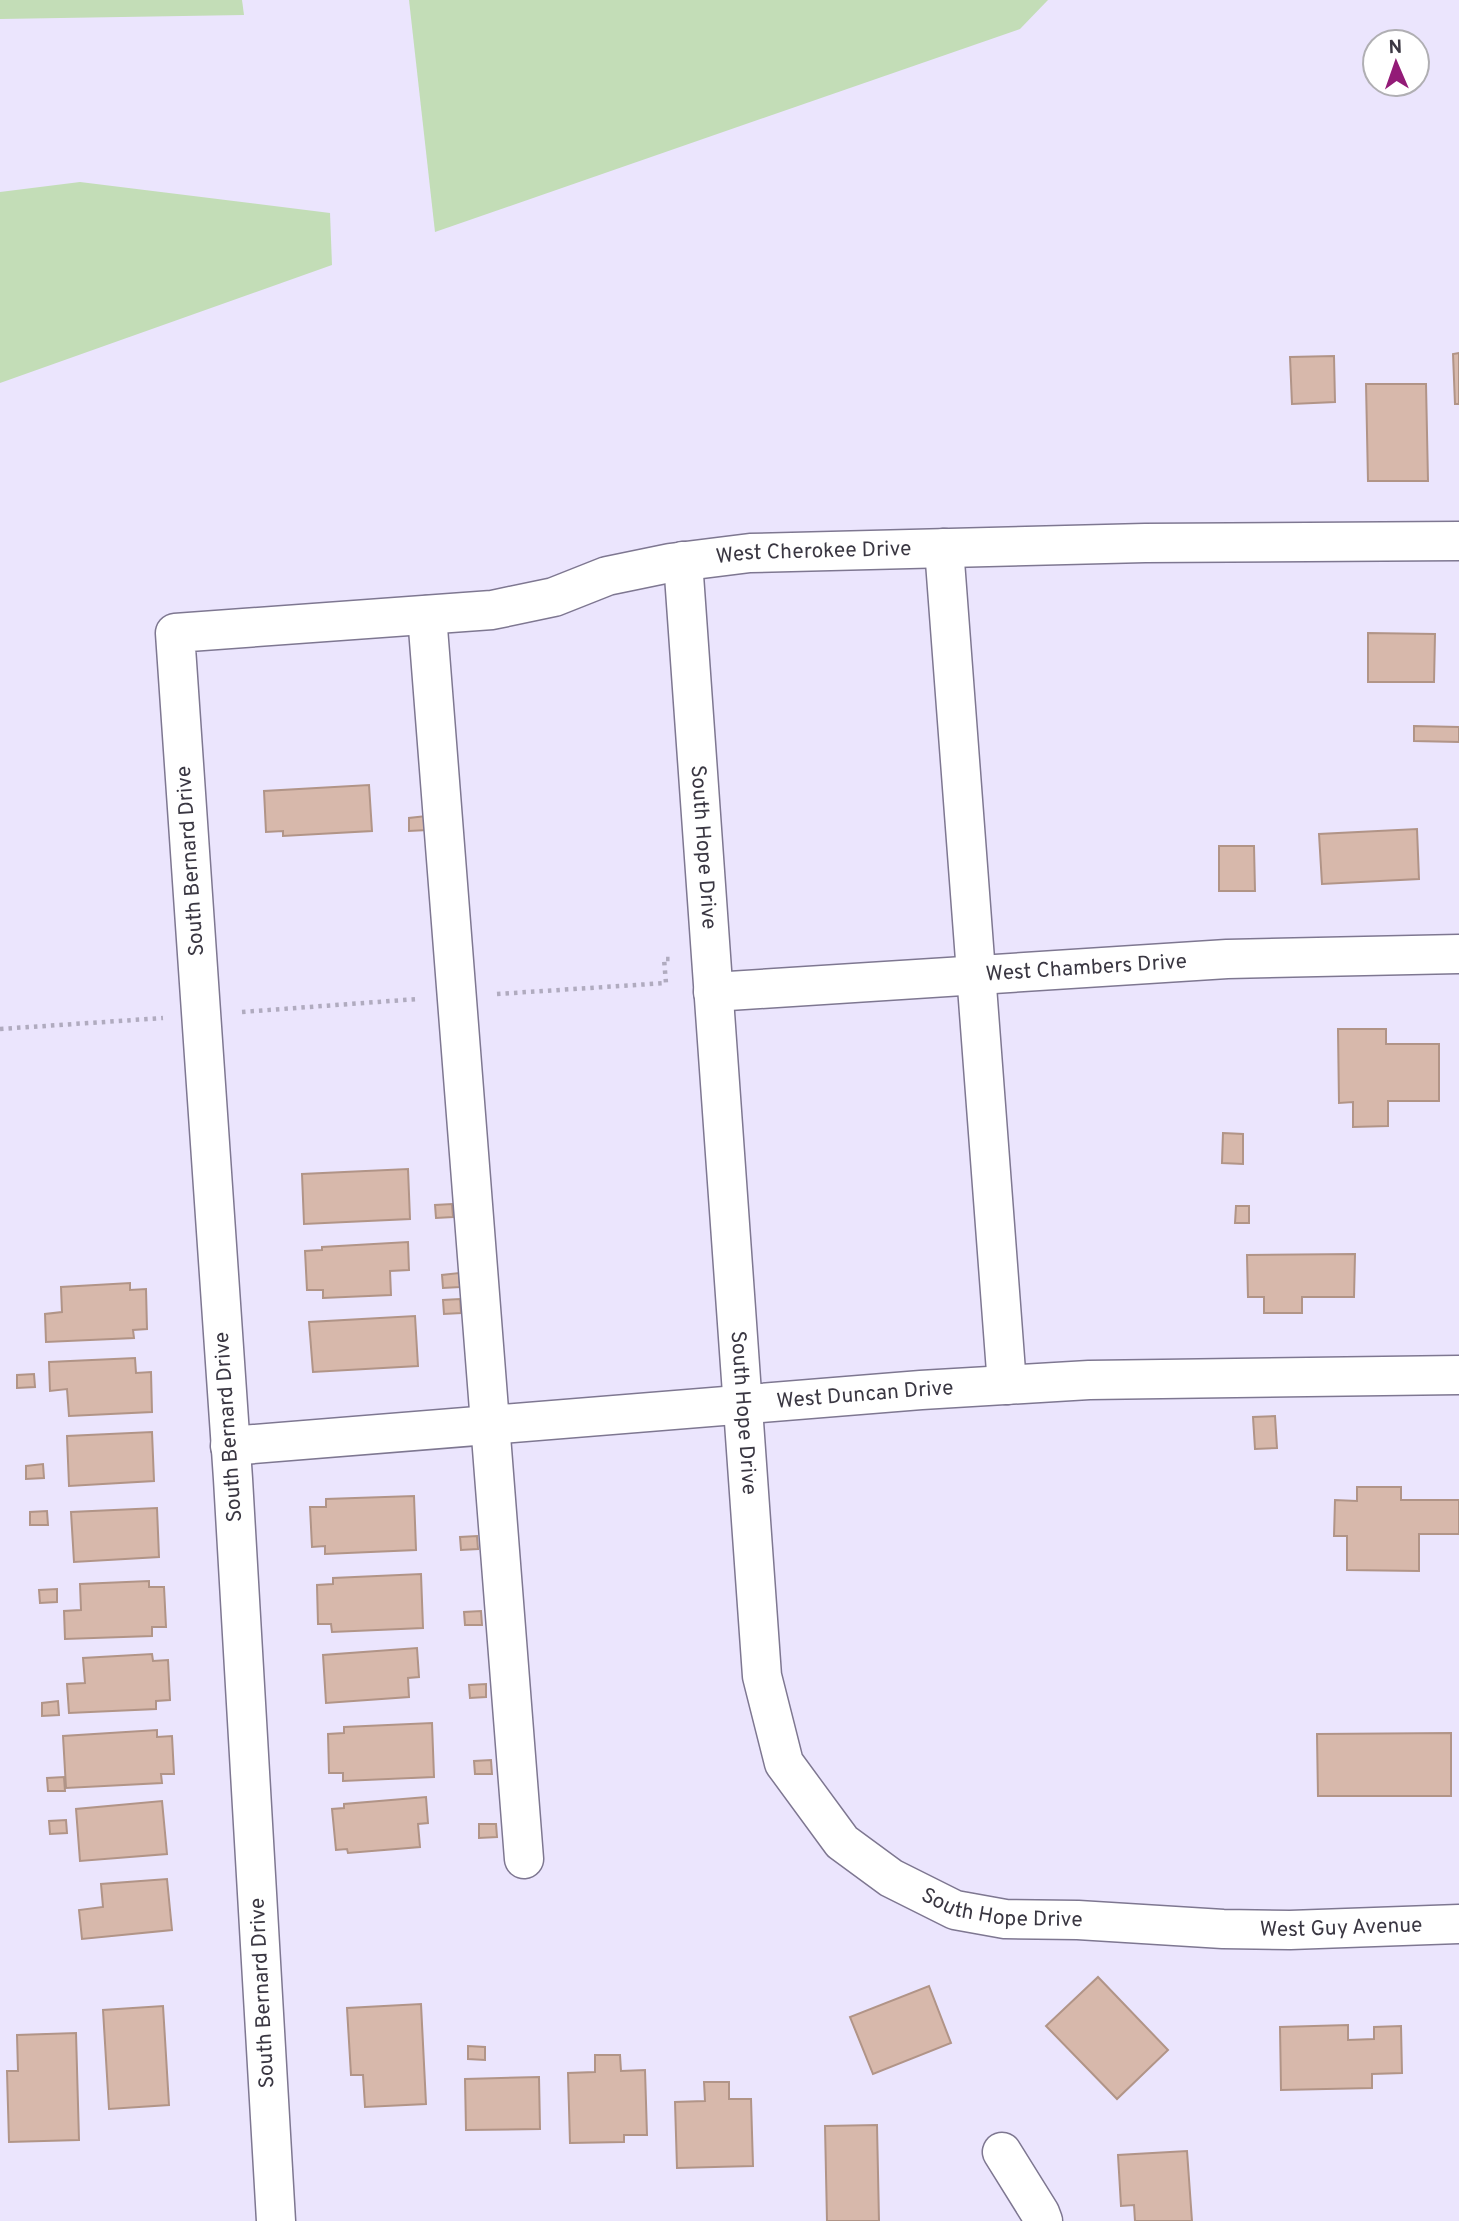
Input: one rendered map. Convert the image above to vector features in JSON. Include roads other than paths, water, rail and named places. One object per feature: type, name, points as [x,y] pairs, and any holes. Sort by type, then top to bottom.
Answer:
[{"type":"street","name":"West Cherokee Drive","points":[[175,633],[492,610],[554,597],[607,576],[683,561],[750,553],[1158,543],[1459,541]]},
{"type":"street","points":[[944,548],[1007,1385]]},
{"type":"street","name":"South Hope Drive","points":[[683,561],[762,1676],[784,1763],[842,1842],[891,1878],[955,1910],[1005,1919],[1078,1920],[1223,1929]]},
{"type":"street","points":[[427,615],[524,1859]]},
{"type":"street","name":"South Bernard Drive","points":[[175,633],[230,1446],[276,2221]]},
{"type":"street","name":"West Chambers Drive","points":[[712,975],[976,975],[1227,959],[1459,954]]},
{"type":"street","name":"West Duncan Drive","points":[[230,1446],[1007,1385],[1156,1379],[1459,1375]]},
{"type":"street","name":"West Guy Avenue","points":[[1223,1929],[1290,1930],[1459,1924]]},
{"type":"street","points":[[1002,2152],[1043,2221]]}]
